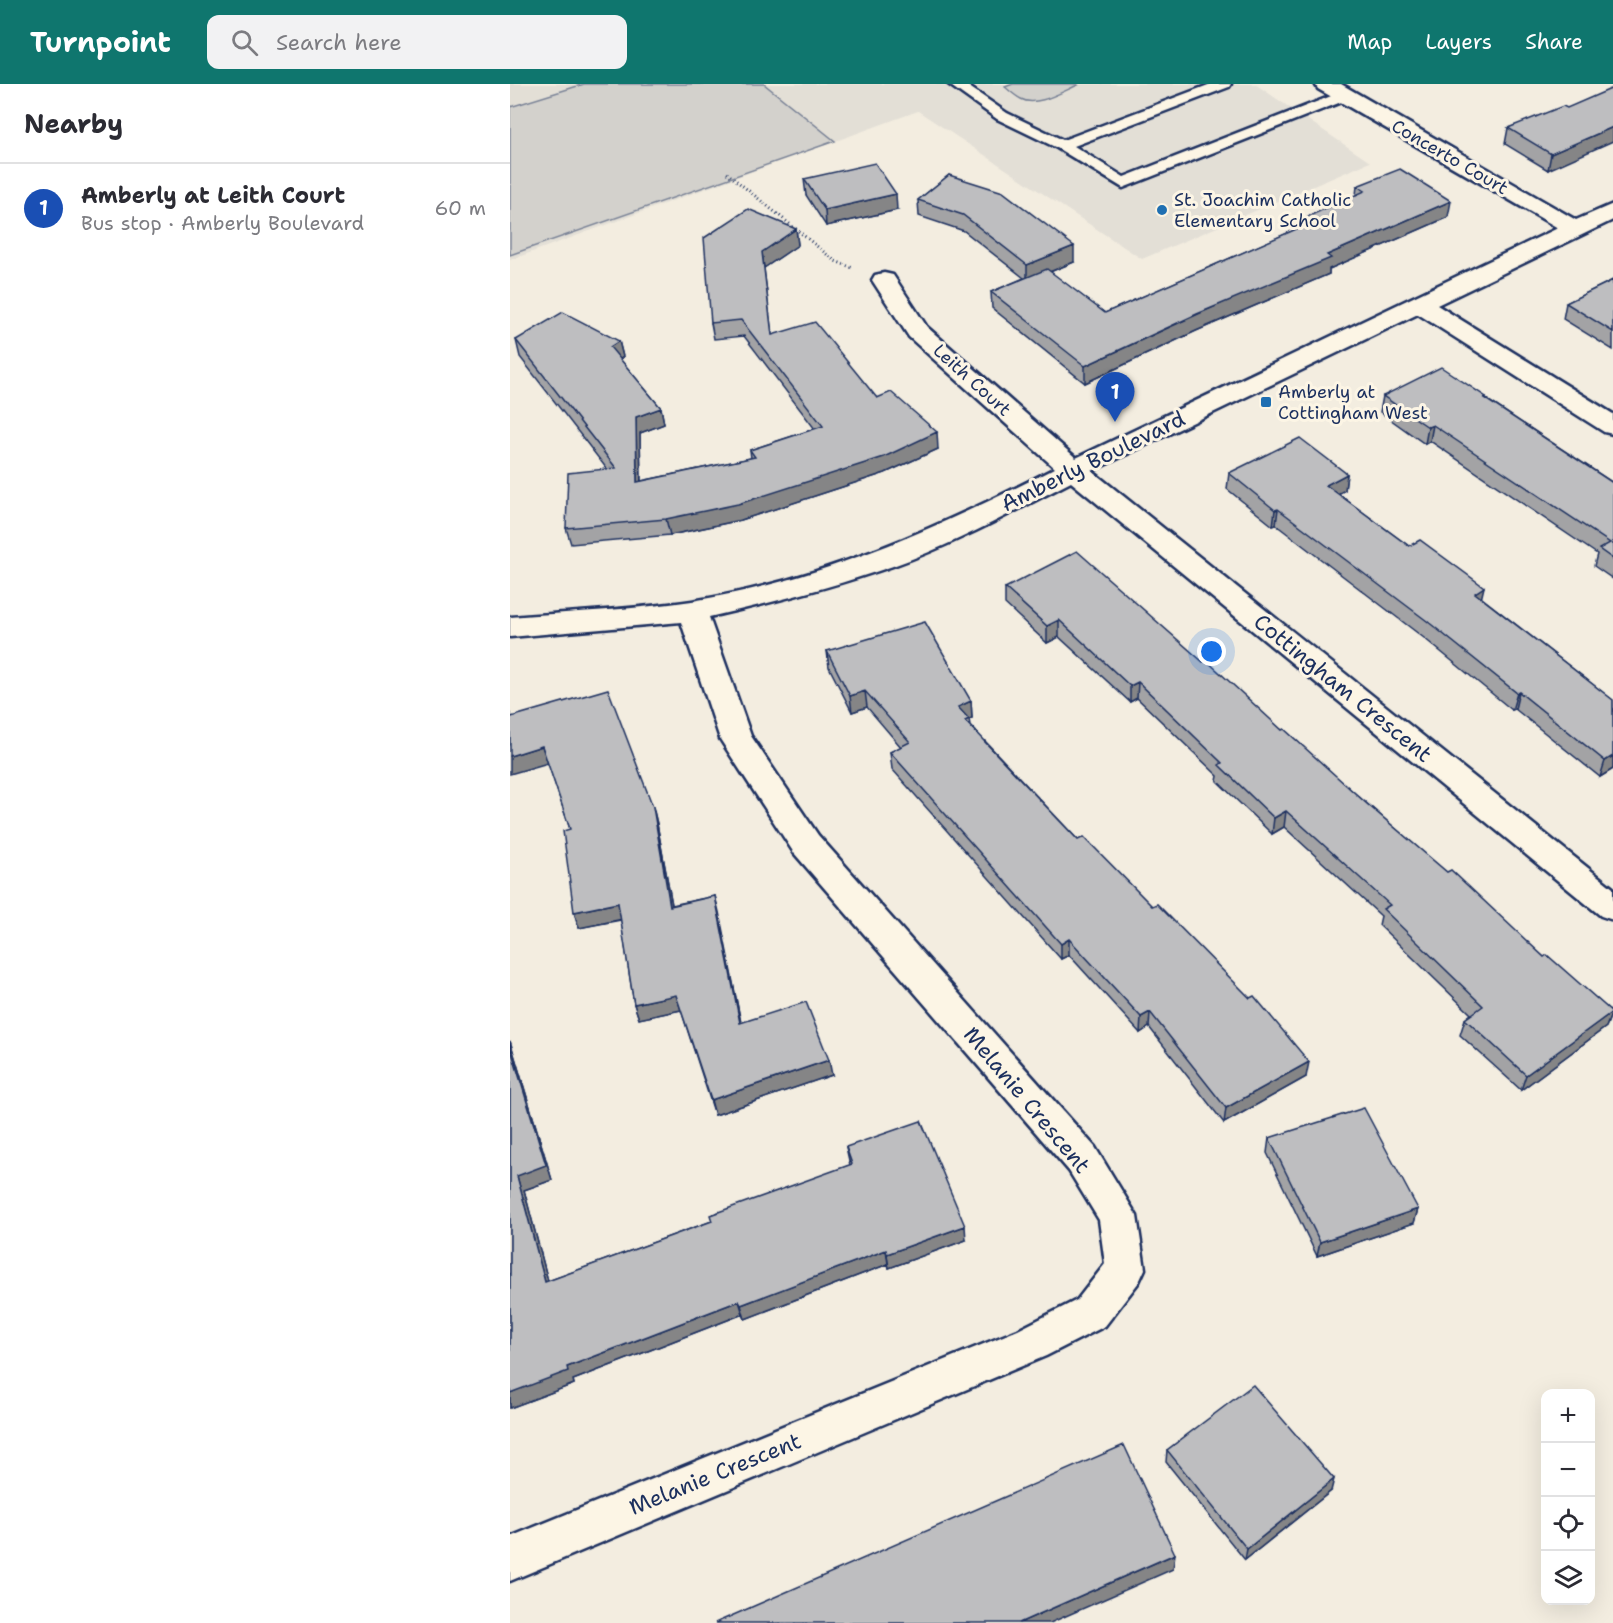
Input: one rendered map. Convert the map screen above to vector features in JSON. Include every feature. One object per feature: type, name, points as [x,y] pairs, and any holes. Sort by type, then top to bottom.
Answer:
[{"type":"street","name":"Concerto Court","points":[[1335,90],[1574,228]]},
{"type":"street","name":"Amberly Boulevard","points":[[510,627],[692,611],[775,592],[884,559],[984,516],[1073,470],[1613,211]]},
{"type":"street","name":"Leith Court","points":[[884,280],[918,332],[1073,470]]},
{"type":"street","points":[[1419,304],[1613,426]]},
{"type":"street","name":"Cottingham Crescent","points":[[1073,470],[1613,907]]},
{"type":"street","name":"Melanie Crescent","points":[[510,1559],[1032,1343],[1091,1313],[1125,1269],[1118,1216],[1082,1159],[806,844],[769,791],[736,739],[692,611]]},
{"type":"lane","points":[[955,84],[1002,116],[1062,145],[1123,183],[1335,90]]},
{"type":"lane","points":[[1062,145],[1224,84]]},
{"type":"path","points":[[728,173],[835,261],[884,280]]},
{"type":"shaded area","points":[[510,84],[1255,84],[1370,162],[1142,259],[918,111],[510,260]]},
{"type":"shaded area","points":[[584,84],[764,84],[835,141],[510,255],[510,107]]},
{"type":"shaded area","points":[[1013,84],[1078,85],[1050,98],[1027,101],[1005,87]]},
{"type":"building","points":[[1613,88],[1613,127],[1551,154],[1508,128],[1563,106],[1567,108]]},
{"type":"building","points":[[875,163],[896,194],[825,210],[804,179]]},
{"type":"building","points":[[1400,169],[1451,201],[1327,255],[1331,258],[1197,314],[1085,366],[991,292],[1047,269],[1105,313],[1308,224],[1300,220],[1365,191],[1357,186]]},
{"type":"building","points":[[949,175],[1003,192],[1074,246],[1027,265],[963,215],[918,200]]},
{"type":"building","points":[[748,209],[796,229],[762,252],[772,335],[815,322],[877,398],[891,392],[937,432],[884,457],[738,504],[666,519],[566,528],[568,473],[616,468],[516,340],[563,312],[619,341],[610,347],[661,408],[636,417],[637,482],[755,457],[750,450],[823,426],[741,320],[711,323],[704,238]]},
{"type":"building","points":[[1613,280],[1613,332],[1566,303]]},
{"type":"building","points":[[1441,367],[1613,483],[1613,559],[1599,549],[1610,543],[1433,425],[1428,427],[1383,396]]},
{"type":"building","points":[[1300,438],[1347,474],[1326,485],[1409,546],[1420,540],[1484,587],[1475,593],[1613,700],[1613,756],[1605,761],[1427,621],[1278,509],[1275,510],[1229,473]]},
{"type":"building","points":[[1077,551],[1203,662],[1206,660],[1367,804],[1447,872],[1451,870],[1544,957],[1547,955],[1612,1012],[1526,1075],[1465,1019],[1483,1006],[1383,909],[1390,905],[1286,811],[1274,818],[1219,765],[1222,763],[1138,682],[1130,686],[1059,620],[1047,626],[1005,588]]},
{"type":"building","points":[[925,622],[971,701],[958,707],[969,719],[965,721],[1078,840],[1084,837],[1152,906],[1157,904],[1250,998],[1254,996],[1309,1062],[1226,1108],[1150,1012],[1141,1017],[1069,939],[1061,944],[890,752],[910,742],[865,691],[850,696],[827,651]]},
{"type":"building","points":[[608,689],[653,807],[670,906],[715,896],[740,1023],[806,1002],[829,1060],[711,1100],[676,995],[634,1004],[618,903],[574,912],[563,831],[570,829],[542,746],[510,756],[510,713],[511,717]]},
{"type":"building","points":[[510,1046],[546,1165],[517,1176],[545,1282],[712,1221],[710,1215],[852,1164],[846,1147],[921,1121],[965,1226],[887,1254],[886,1250],[741,1305],[739,1301],[567,1367],[568,1371],[510,1393]]},
{"type":"building","points":[[1364,1108],[1418,1209],[1320,1242],[1269,1138]]},
{"type":"building","points":[[1253,1385],[1334,1479],[1247,1549],[1167,1450]]},
{"type":"building","points":[[1124,1445],[1175,1554],[1019,1623],[715,1623]]},
{"type":"place","name":"St. Joachim Catholic Elementary School","points":[[1162,210]]},
{"type":"place","name":"Amberly at Cottingham West","points":[[1266,402]]},
{"type":"place","name":"Amberly at Leith Court","points":[[1115,422]]}]
